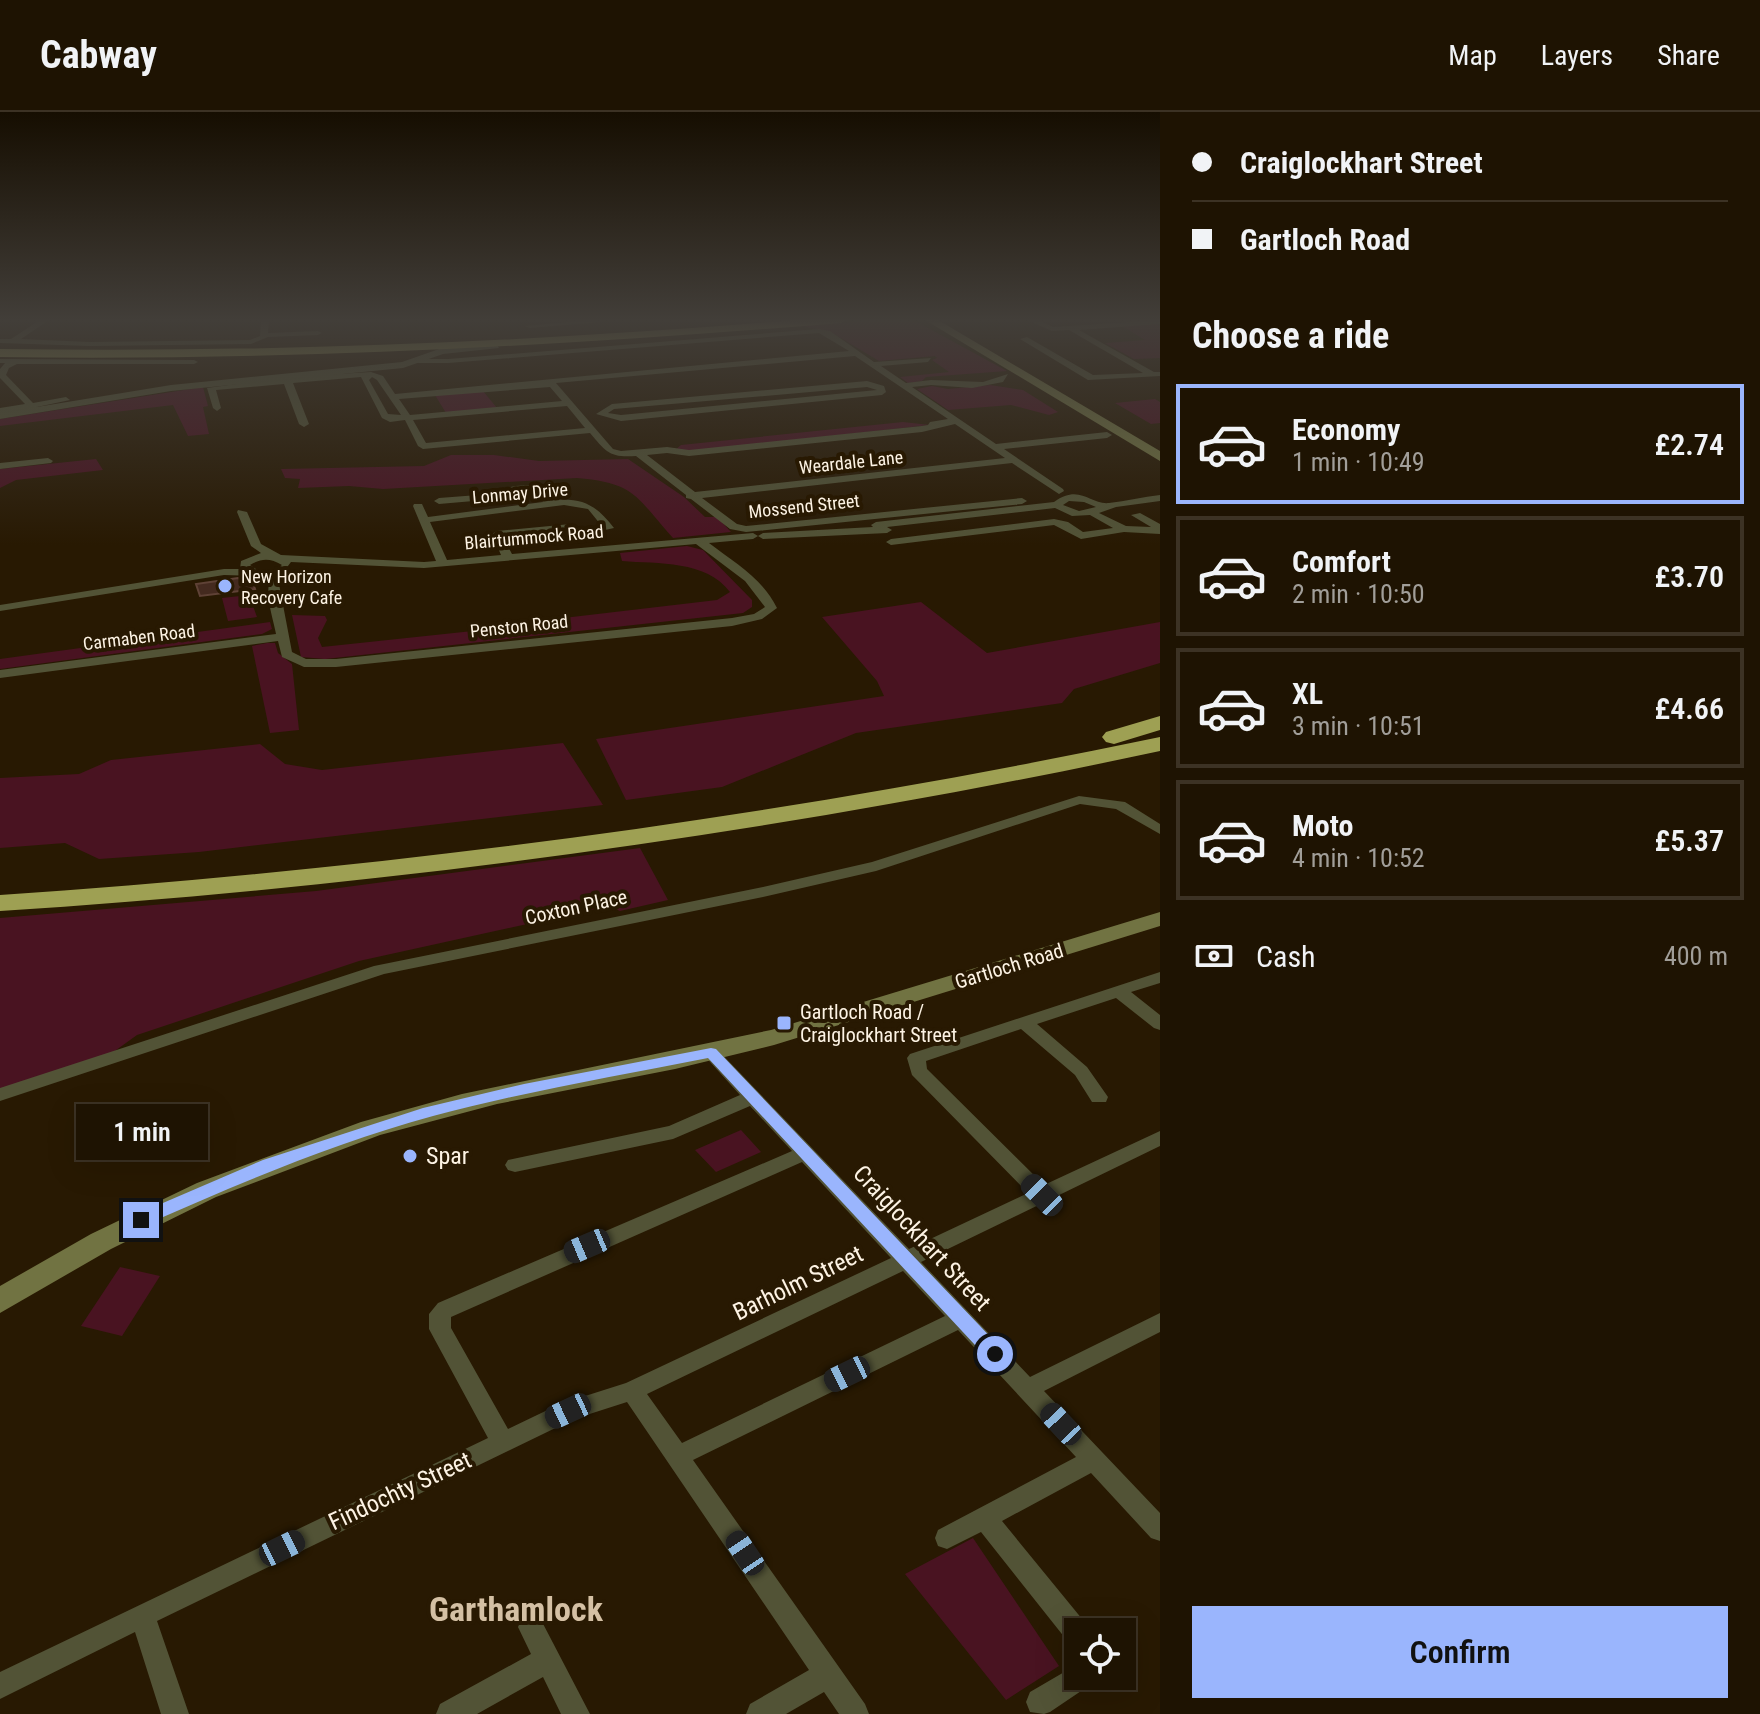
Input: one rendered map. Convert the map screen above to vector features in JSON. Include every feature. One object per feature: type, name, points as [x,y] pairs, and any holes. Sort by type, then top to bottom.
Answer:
[{"type":"highway","points":[[0,885],[90,881],[369,855],[812,792],[1102,740],[1160,725]]},
{"type":"highway","points":[[0,903],[85,898],[360,871],[605,841],[845,805],[1160,744]]},
{"type":"main road","points":[[1054,395],[1107,430],[1160,457]]},
{"type":"main road","points":[[1107,430],[1160,451]]},
{"type":"main road","name":"Gartloch Road","points":[[0,1301],[40,1275],[141,1220],[226,1180],[331,1142],[428,1112],[524,1089],[711,1053],[848,1016],[1160,919]]},
{"type":"street","points":[[21,395],[33,408]]},
{"type":"street","points":[[0,413],[124,395]]},
{"type":"street","points":[[213,395],[217,408]]},
{"type":"street","points":[[293,395],[304,424]]},
{"type":"street","points":[[373,395],[390,419],[568,403]]},
{"type":"street","points":[[420,395],[393,397],[423,446],[593,430]]},
{"type":"street","name":"Mossend Street","points":[[561,395],[610,451],[638,453],[734,527],[746,529],[1022,501]]},
{"type":"street","points":[[581,416],[600,414],[621,418],[867,395]]},
{"type":"street","points":[[918,395],[1015,460],[1063,498],[1072,513]]},
{"type":"street","points":[[33,408],[66,400]]},
{"type":"street","points":[[638,453],[667,450],[689,453],[922,429],[933,427],[933,424],[958,421]]},
{"type":"street","points":[[996,447],[1107,430]]},
{"type":"street","name":"Weardale Lane","points":[[690,496],[1015,460]]},
{"type":"street","points":[[0,466],[48,461]]},
{"type":"street","points":[[439,501],[533,488],[541,490],[549,503]]},
{"type":"street","points":[[1087,499],[1160,491]]},
{"type":"street","name":"Blairtummock Road","points":[[281,562],[443,564],[952,519],[1063,498],[1087,499]]},
{"type":"street","points":[[1098,510],[1160,498]]},
{"type":"street","points":[[1087,499],[1124,529]]},
{"type":"street","name":"Lonmay Drive","points":[[425,520],[549,503],[588,506],[609,528]]},
{"type":"street","points":[[418,506],[443,564]]},
{"type":"street","name":"Blairtummock Road","points":[[747,537],[816,535],[1098,510]]},
{"type":"street","points":[[242,512],[256,546],[281,562]]},
{"type":"street","points":[[1136,515],[1160,530]]},
{"type":"street","points":[[891,542],[1054,522],[1064,524],[1081,536],[1124,529],[1160,530]]},
{"type":"street","points":[[508,558],[497,534],[571,527]]},
{"type":"street","points":[[734,561],[736,547],[816,535]]},
{"type":"street","name":"Penston Road","points":[[282,637],[286,654],[291,658],[304,663],[327,663],[758,617],[771,608],[769,602],[716,539]]},
{"type":"street","name":"Penston Road","points":[[699,541],[719,558],[734,561]]},
{"type":"street","points":[[256,546],[246,562],[247,570],[258,573],[273,584]]},
{"type":"street","points":[[224,572],[246,562],[281,562]]},
{"type":"street","points":[[0,608],[224,572],[258,573],[281,562]]},
{"type":"street","points":[[281,562],[273,584],[282,637]]},
{"type":"street","name":"Carmaben Road","points":[[0,674],[282,637]]},
{"type":"street","name":"Coxton Place","points":[[0,1095],[380,970],[876,866],[1079,800],[1120,805],[1160,830]]},
{"type":"street","points":[[1042,1195],[918,1071],[916,1058],[1160,977]]},
{"type":"street","points":[[1117,990],[1160,1024]]},
{"type":"street","points":[[1022,1021],[1081,1071],[1099,1097]]},
{"type":"street","name":"Craiglockhart Street","points":[[711,1053],[1160,1530]]},
{"type":"street","points":[[515,1165],[673,1132],[753,1097]]},
{"type":"street","name":"Barholm Street","points":[[632,1391],[1160,1138]]},
{"type":"street","points":[[503,1442],[440,1329],[440,1314],[450,1305],[806,1153]]},
{"type":"street","points":[[679,1456],[962,1318]]},
{"type":"street","points":[[1027,1389],[1160,1322]]},
{"type":"street","points":[[632,1391],[855,1714]]},
{"type":"street","name":"Findochty Street","points":[[0,1686],[568,1411],[632,1391]]},
{"type":"street","points":[[947,1538],[1094,1459]]},
{"type":"street","points":[[984,1517],[1065,1618]]},
{"type":"street","points":[[142,1615],[175,1714]]},
{"type":"street","points":[[531,1627],[576,1714]]},
{"type":"street","points":[[450,1714],[547,1660]]},
{"type":"street","points":[[760,1714],[827,1675]]},
{"type":"street","points":[[1040,1702],[1064,1686]]},
{"type":"shaded area","points":[[154,395],[205,395],[208,406],[203,407],[209,434],[188,436],[173,405],[0,426],[0,419]]},
{"type":"shaded area","points":[[435,395],[486,395],[497,408],[446,413]]},
{"type":"shaded area","points":[[926,395],[1031,395],[1058,412],[1049,415],[1011,405],[948,410]]},
{"type":"shaded area","points":[[1155,399],[1160,402],[1160,423],[1151,424],[1115,403]]},
{"type":"shaded area","points":[[903,422],[930,425],[685,452],[675,450],[681,445]]},
{"type":"shaded area","points":[[451,455],[494,455],[539,461],[628,459],[684,497],[705,517],[717,517],[731,532],[673,538],[633,494],[597,480],[577,478],[383,489],[349,486],[298,488],[300,479],[285,478],[281,469],[424,466]]},
{"type":"shaded area","points":[[96,459],[103,470],[16,480],[0,488],[0,469]]},
{"type":"shaded area","points":[[687,546],[703,550],[752,600],[752,607],[743,613],[325,659],[301,657],[292,615],[325,616],[327,620],[318,638],[322,647],[717,600],[730,592],[708,574],[695,569],[622,561],[620,553]]},
{"type":"shaded area","points":[[249,595],[257,617],[228,621],[222,598]]},
{"type":"shaded area","points":[[921,602],[987,653],[1160,622],[1160,663],[1074,689],[1062,703],[856,733],[722,787],[626,800],[596,739],[884,696],[877,681],[822,617]]},
{"type":"shaded area","points":[[270,622],[272,629],[262,634],[0,669],[0,659]]},
{"type":"shaded area","points":[[275,643],[278,653],[292,664],[299,730],[270,733],[252,646]]},
{"type":"shaded area","points":[[563,743],[603,805],[199,852],[99,859],[65,843],[0,848],[0,778],[79,774],[111,760],[260,744],[285,764],[322,770]]},
{"type":"shaded area","points":[[640,848],[668,900],[620,911],[609,906],[359,961],[137,1035],[112,1053],[0,1090],[0,918],[316,891]]},
{"type":"shaded area","points":[[741,1130],[761,1152],[716,1172],[695,1150]]},
{"type":"shaded area","points":[[120,1267],[160,1276],[122,1336],[81,1326]]},
{"type":"shaded area","points":[[973,1538],[1059,1666],[1006,1700],[905,1574]]},
{"type":"building","name":"New Horizon Recovery Cafe","points":[[251,579],[255,589],[200,596],[196,584]]},
{"type":"place","name":"New Horizon Recovery Cafe","points":[[225,586]]},
{"type":"place","name":"Gartloch Road / Craiglockhart Street","points":[[784,1023]]},
{"type":"place","name":"Spar","points":[[410,1156]]},
{"type":"district","name":"Garthamlock","points":[[516,1609]]},
{"type":"route","points":[[141,1220],[226,1180],[340,1139],[428,1112],[524,1089],[711,1053],[995,1354]]}]
